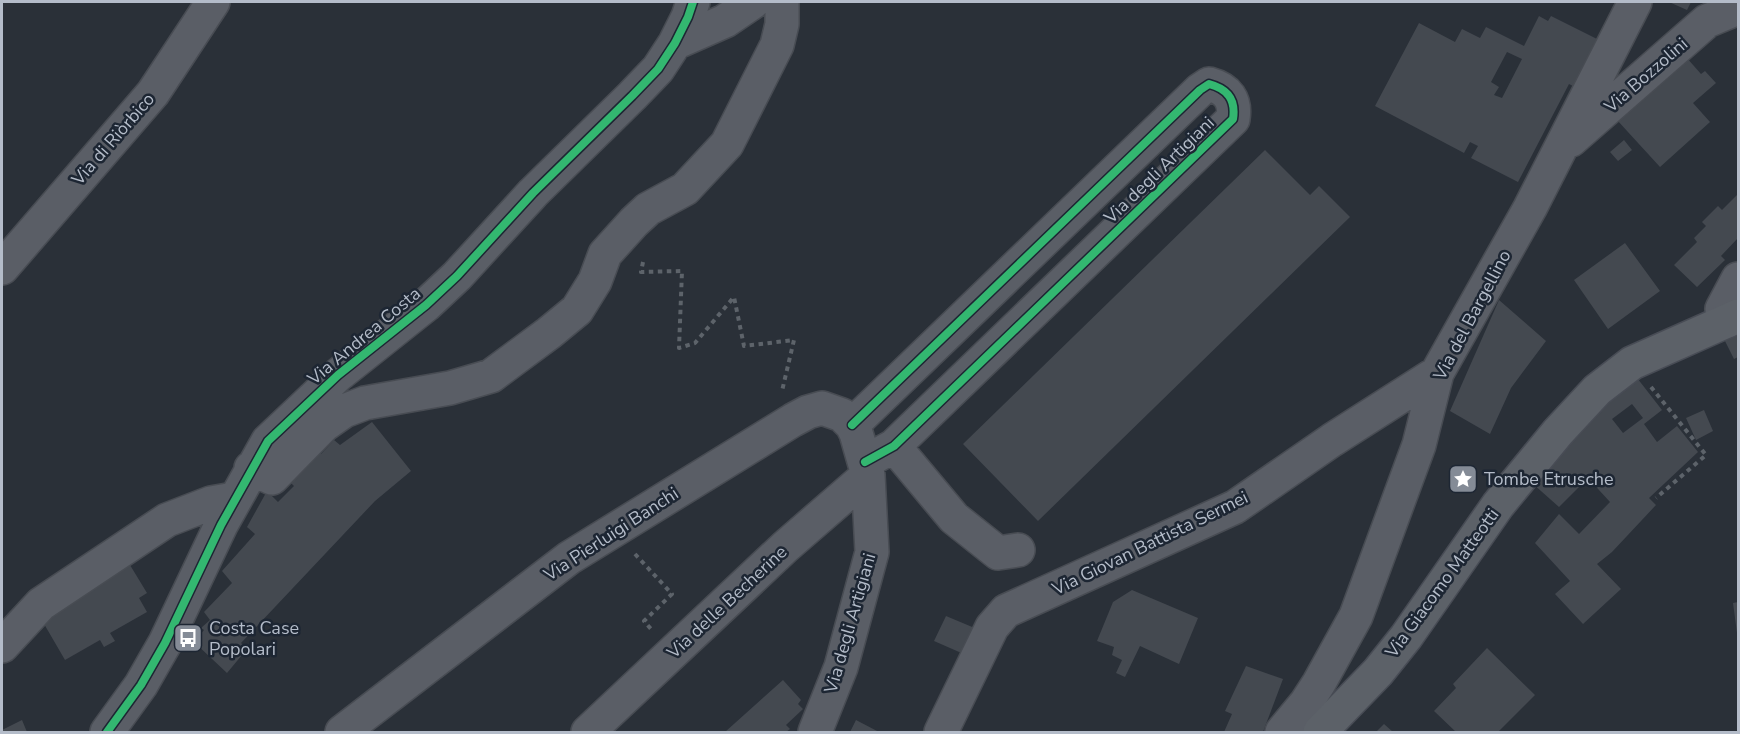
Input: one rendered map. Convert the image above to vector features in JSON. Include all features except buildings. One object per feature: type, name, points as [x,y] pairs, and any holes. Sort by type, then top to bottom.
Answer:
[{"type":"main road","name":"Via Giacomo Matteotti","points":[[1320,732],[1378,672],[1406,637],[1498,505],[1597,390],[1632,363],[1733,318]]},
{"type":"street","name":"Via di Riòrbico","points":[[2,268],[153,93],[213,2]]},
{"type":"street","name":"Via Andrea Costa","points":[[107,732],[141,685],[165,643],[234,499],[262,473],[268,441],[338,375],[426,305],[458,276],[533,193],[633,96],[658,69],[675,43],[693,2]]},
{"type":"street","points":[[675,43],[725,21],[753,2]]},
{"type":"street","points":[[262,473],[344,411],[365,403],[450,388],[490,376],[577,310],[595,281],[605,254],[648,209],[685,189],[727,144],[777,45],[782,24],[782,2]]},
{"type":"street","name":"Via del Bargellino","points":[[1282,732],[1319,683],[1356,616],[1419,445],[1437,373],[1530,208],[1635,2]]},
{"type":"street","name":"Via Bozzolini","points":[[1558,151],[1707,21],[1738,8]]},
{"type":"street","name":"Via degli Artigiani","points":[[815,732],[841,667],[872,552],[866,468],[894,446],[1233,119],[1234,109],[1231,96],[1221,87],[1209,84],[1200,90],[852,425]]},
{"type":"street","points":[[1733,318],[1722,309],[1738,279]]},
{"type":"street","name":"Via Giovan Battista Sermei","points":[[941,732],[992,627],[1006,611],[1235,507],[1332,440],[1437,373]]},
{"type":"street","name":"Via Pierluigi Banchi","points":[[342,732],[569,558],[793,420],[822,408],[842,415],[852,425]]},
{"type":"street","points":[[852,425],[860,442],[866,468]]},
{"type":"street","points":[[894,446],[954,518],[998,553],[1018,550]]},
{"type":"street","name":"Via delle Becherine","points":[[588,732],[866,468]]},
{"type":"street","points":[[2,646],[41,604],[167,520],[211,503],[234,499]]},
{"type":"path","points":[[648,209],[653,219],[640,272],[682,271],[679,348],[695,343],[734,297],[744,346],[794,340],[779,402],[793,420]]},
{"type":"path","points":[[1632,363],[1706,455],[1656,498]]},
{"type":"path","points":[[633,551],[672,594],[644,621],[672,653]]},
{"type":"cycle path","points":[[107,732],[141,685],[165,643],[221,525],[268,441],[338,375],[426,305],[457,276],[533,193],[632,96],[658,69],[675,43],[693,2]]},
{"type":"cycle path","points":[[852,425],[1200,90],[1209,84],[1226,92],[1232,101],[1233,119],[894,446],[865,462]]},
{"type":"place","name":"Tombe Etrusche","points":[[1463,479]]},
{"type":"place","name":"Costa Case Popolari","points":[[188,638]]}]
